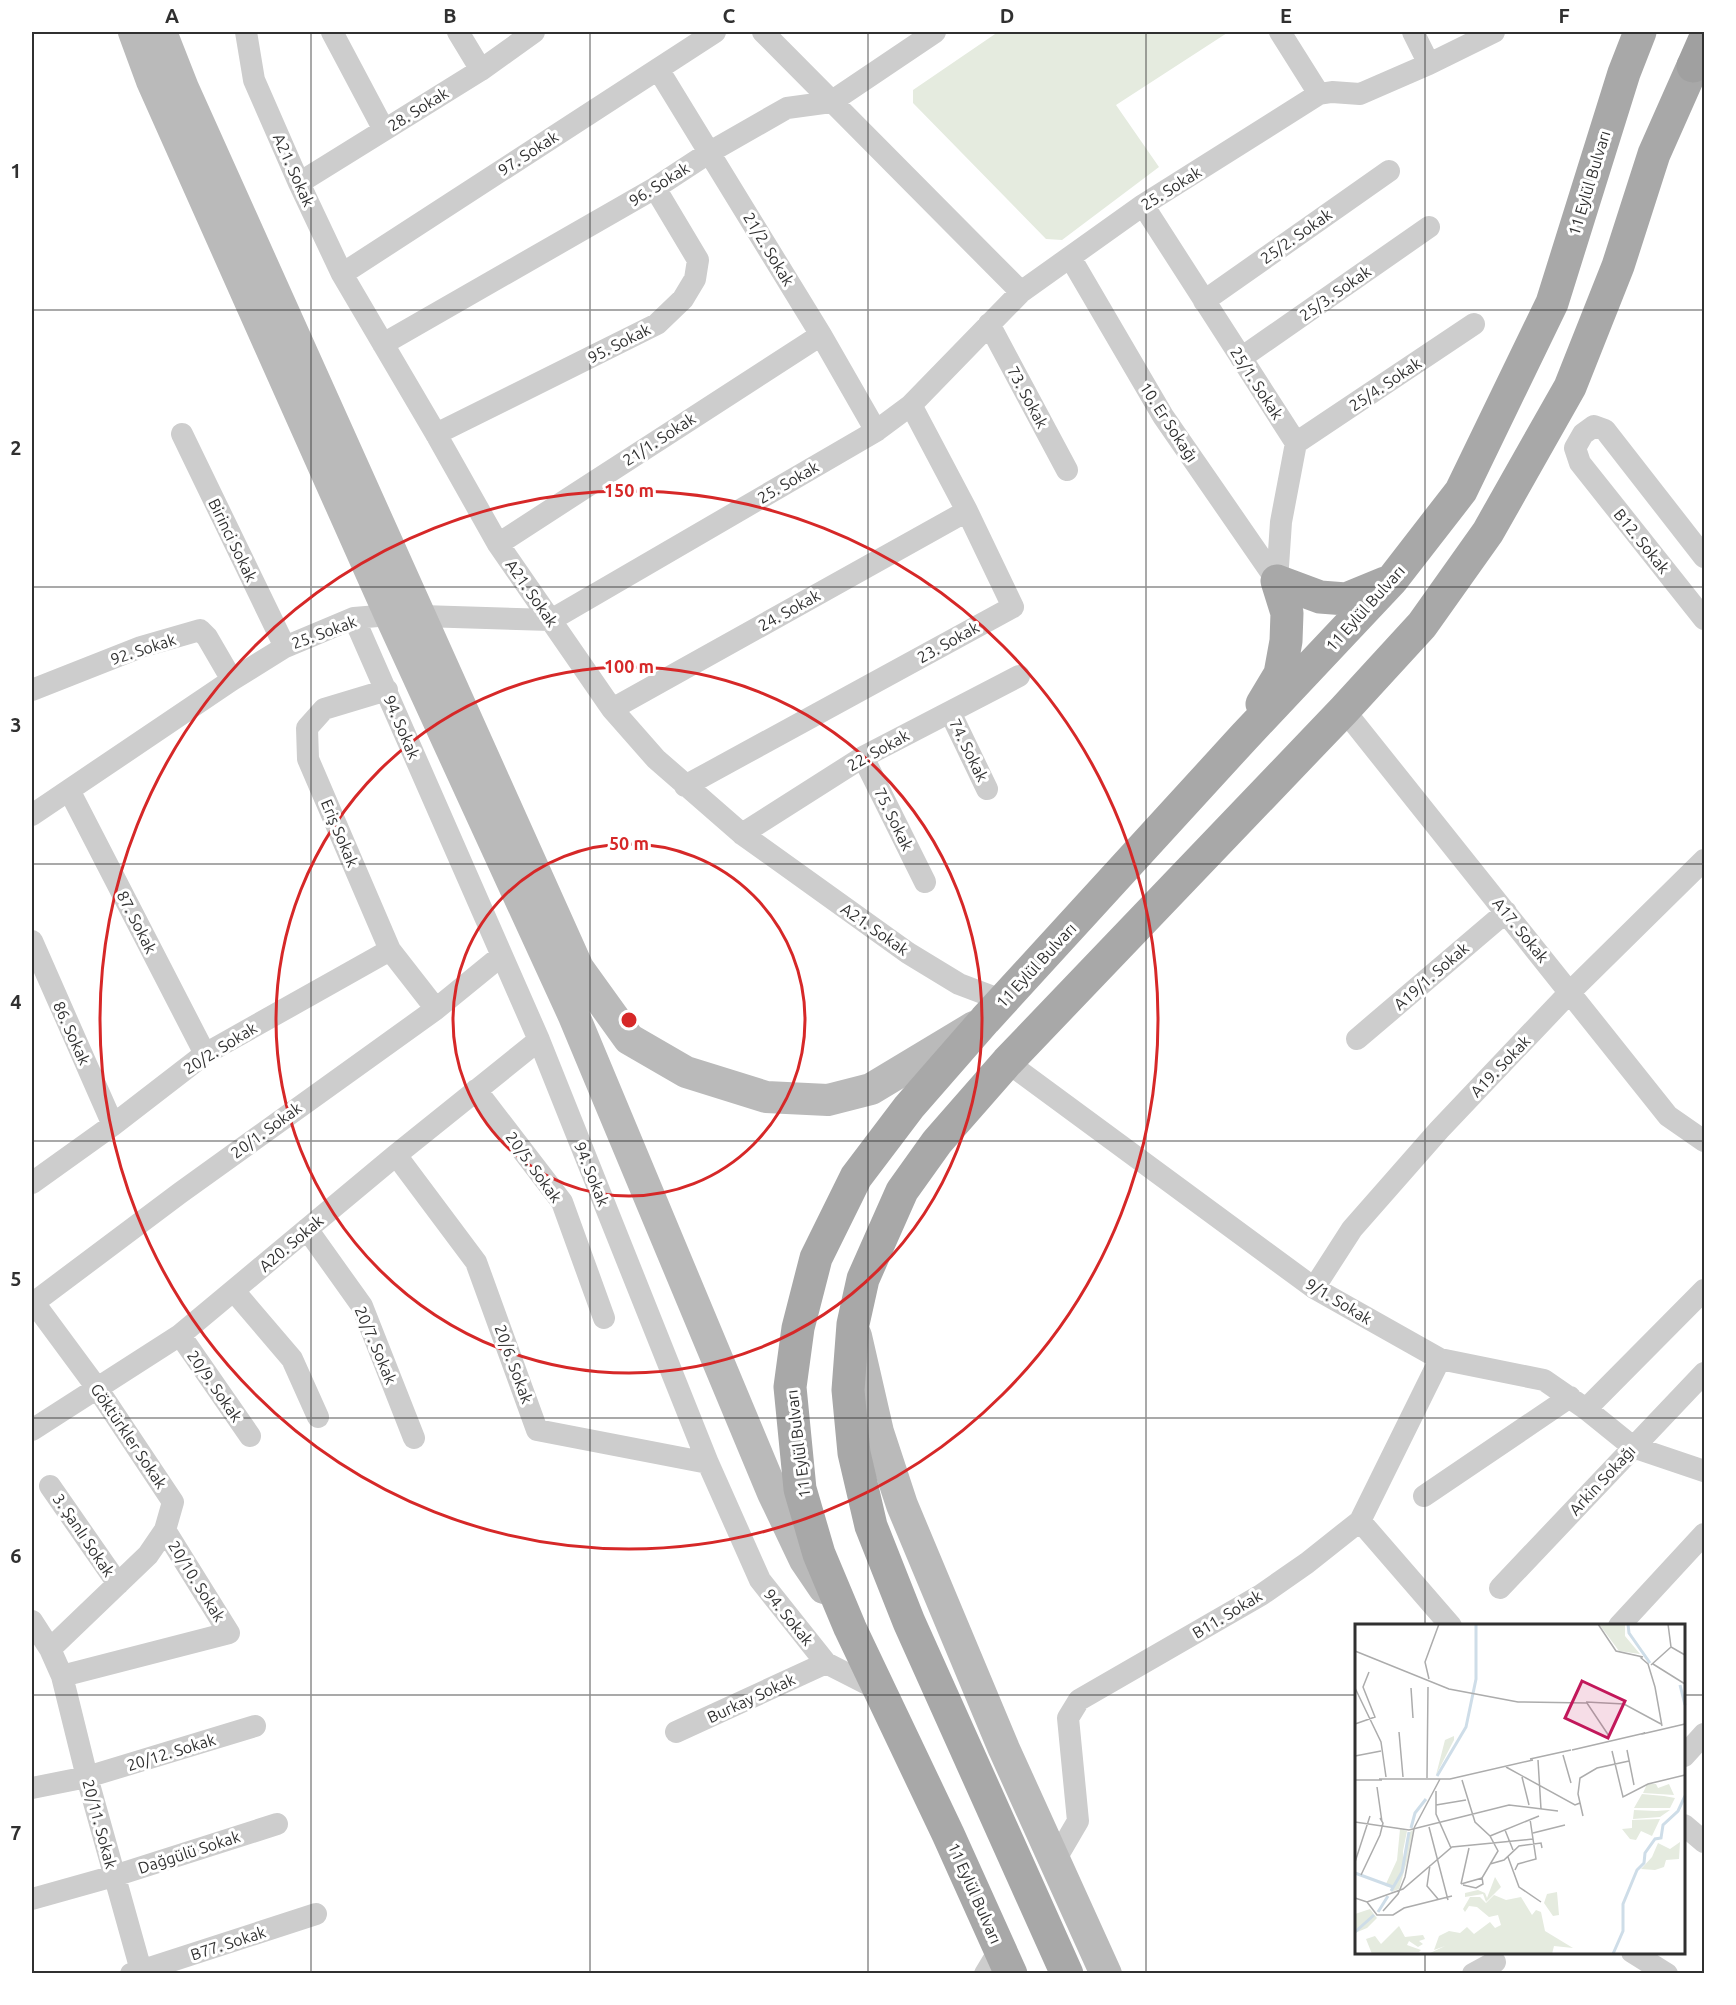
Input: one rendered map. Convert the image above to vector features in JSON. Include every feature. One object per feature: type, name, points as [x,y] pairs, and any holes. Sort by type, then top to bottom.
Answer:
[{"type":"main road","points":[[134,32],[152,81],[405,616],[578,968],[629,1040],[687,1072],[766,1097],[828,1100],[871,1089],[994,1010]]},
{"type":"main road","points":[[161,32],[773,1493],[805,1560],[850,1628]]},
{"type":"main road","name":"11 Eylül Bulvarı","points":[[999,1966],[948,1834],[850,1628],[819,1554],[800,1489],[790,1387],[798,1328],[816,1258],[856,1177],[909,1107],[994,1010],[1244,737],[1392,580],[1461,491],[1552,303],[1624,73],[1640,32]]},
{"type":"main road","points":[[1067,1974],[909,1622],[871,1526],[854,1453],[848,1390],[853,1324],[863,1279],[902,1191],[937,1142],[1007,1062],[1344,710],[1422,625],[1488,532],[1570,387],[1618,266],[1654,154],[1701,54]]},
{"type":"main road","points":[[1277,581],[1320,597],[1346,599],[1392,580]]},
{"type":"main road","points":[[1244,737],[1280,674],[1286,641],[1287,613],[1277,581]]},
{"type":"main road","points":[[853,1324],[878,1432],[902,1505],[1004,1749],[1106,1974]]},
{"type":"street","name":"A21. Sokak","points":[[246,32],[254,80],[342,274],[498,543],[612,709],[656,759],[742,834],[908,953],[959,984],[994,1010]]},
{"type":"street","points":[[332,32],[384,130]]},
{"type":"street","points":[[458,32],[481,70]]},
{"type":"street","name":"28. Sokak","points":[[299,183],[481,70],[534,32]]},
{"type":"street","name":"97. Sokak","points":[[342,274],[715,32]]},
{"type":"street","points":[[763,32],[1021,292]]},
{"type":"street","name":"96. Sokak","points":[[383,344],[655,188],[710,152],[787,108],[831,102],[934,32]]},
{"type":"street","points":[[1280,32],[1319,94],[1332,92],[1360,94],[1494,32]]},
{"type":"street","points":[[1413,32],[1429,64]]},
{"type":"street","name":"21/2. Sokak","points":[[658,69],[821,334],[876,431]]},
{"type":"street","name":"25. Sokak","points":[[32,815],[232,680],[285,647],[354,618],[405,616],[551,620],[876,431],[911,405],[1021,292],[1143,205],[1319,94]]},
{"type":"street","name":"25/2. Sokak","points":[[1204,301],[1389,171]]},
{"type":"street","name":"95. Sokak","points":[[436,434],[657,324],[683,299],[695,279],[698,260],[655,188]]},
{"type":"street","name":"25/1. Sokak","points":[[1143,205],[1296,443]]},
{"type":"street","name":"25/3. Sokak","points":[[1241,358],[1429,227]]},
{"type":"street","name":"10. Er Sokağı","points":[[1070,256],[1163,416],[1277,581]]},
{"type":"street","name":"73. Sokak","points":[[989,324],[1067,470]]},
{"type":"street","name":"25/4. Sokak","points":[[1296,443],[1474,324]]},
{"type":"street","name":"21/1. Sokak","points":[[498,543],[821,334]]},
{"type":"street","name":"23. Sokak","points":[[685,786],[1013,607],[967,511],[911,405]]},
{"type":"street","name":"B12. Sokak","points":[[1704,557],[1605,430],[1594,426],[1583,434],[1575,448],[1580,463],[1704,619]]},
{"type":"street","name":"Birinci Sokak","points":[[182,434],[285,647]]},
{"type":"street","points":[[1277,581],[1281,522],[1296,443]]},
{"type":"street","name":"24. Sokak","points":[[612,709],[967,511]]},
{"type":"street","name":"94. Sokak","points":[[354,618],[539,1040],[708,1463],[760,1580],[826,1663],[879,1690]]},
{"type":"street","name":"92. Sokak","points":[[32,690],[141,647],[200,630],[207,637],[232,680]]},
{"type":"street","name":"22. Sokak","points":[[742,834],[863,756],[1019,676]]},
{"type":"street","name":"Eriş Sokak","points":[[387,690],[324,710],[307,728],[308,759],[390,950],[436,1009]]},
{"type":"street","name":"A17. Sokak","points":[[1344,710],[1668,1116],[1704,1141]]},
{"type":"street","name":"74. Sokak","points":[[950,712],[987,789]]},
{"type":"street","name":"75. Sokak","points":[[863,756],[925,882]]},
{"type":"street","name":"87. Sokak","points":[[69,790],[205,1054]]},
{"type":"street","name":"A19. Sokak","points":[[1314,1288],[1352,1229],[1439,1130],[1570,992],[1704,860]]},
{"type":"street","name":"A19/1. Sokak","points":[[1357,1040],[1506,912]]},
{"type":"street","name":"86. Sokak","points":[[32,941],[113,1125]]},
{"type":"street","name":"20/2. Sokak","points":[[32,1183],[113,1125],[205,1054],[390,950]]},
{"type":"street","name":"20/1. Sokak","points":[[32,1302],[436,1009],[501,956]]},
{"type":"street","name":"A20. Sokak","points":[[32,1430],[180,1335],[396,1155],[539,1040]]},
{"type":"street","name":"9/1. Sokak","points":[[1007,1062],[1314,1288],[1440,1359],[1544,1380],[1578,1403],[1633,1447],[1704,1471]]},
{"type":"street","name":"20/5. Sokak","points":[[476,1090],[561,1202],[604,1318]]},
{"type":"street","name":"20/6. Sokak","points":[[396,1155],[476,1262],[537,1430],[708,1463]]},
{"type":"street","name":"20/7. Sokak","points":[[307,1229],[362,1306],[414,1438]]},
{"type":"street","points":[[1424,1496],[1578,1403],[1704,1290]]},
{"type":"street","points":[[234,1291],[292,1359],[318,1417]]},
{"type":"street","name":"Göktürkler Sokak","points":[[32,1302],[97,1388],[173,1502],[165,1530],[148,1555],[50,1649]]},
{"type":"street","name":"20/9. Sokak","points":[[180,1335],[250,1436]]},
{"type":"street","name":"B11. Sokak","points":[[1054,1862],[1078,1821],[1068,1718],[1079,1700],[1261,1595],[1307,1563],[1360,1521],[1440,1359]]},
{"type":"street","name":"Arkin Sokağı","points":[[1500,1588],[1704,1373]]},
{"type":"street","name":"3. Şanlı Sokak","points":[[50,1486],[118,1584]]},
{"type":"street","points":[[1360,1521],[1449,1624]]},
{"type":"street","name":"20/10. Sokak","points":[[62,1676],[229,1633],[165,1530]]},
{"type":"street","points":[[1621,1624],[1704,1534]]},
{"type":"street","name":"20/11. Sokak","points":[[32,1621],[50,1649],[62,1676],[138,1973]]},
{"type":"street","name":"Burkay Sokak","points":[[676,1732],[826,1663]]},
{"type":"street","name":"20/12. Sokak","points":[[32,1788],[87,1777],[255,1726]]},
{"type":"street","points":[[1685,1754],[1704,1734]]},
{"type":"street","name":"Dağgülü Sokak","points":[[32,1899],[114,1876],[277,1824]]},
{"type":"street","points":[[1685,1827],[1704,1842]]},
{"type":"street","name":"B77. Sokak","points":[[138,1973],[316,1914]]},
{"type":"street","points":[[1634,1954],[1667,1974]]},
{"type":"street","points":[[1473,1974],[1497,1963]]},
{"type":"shaded area","points":[[998,32],[1227,33],[1116,105],[1159,167],[1062,240],[1046,239],[913,103],[913,90]]}]
